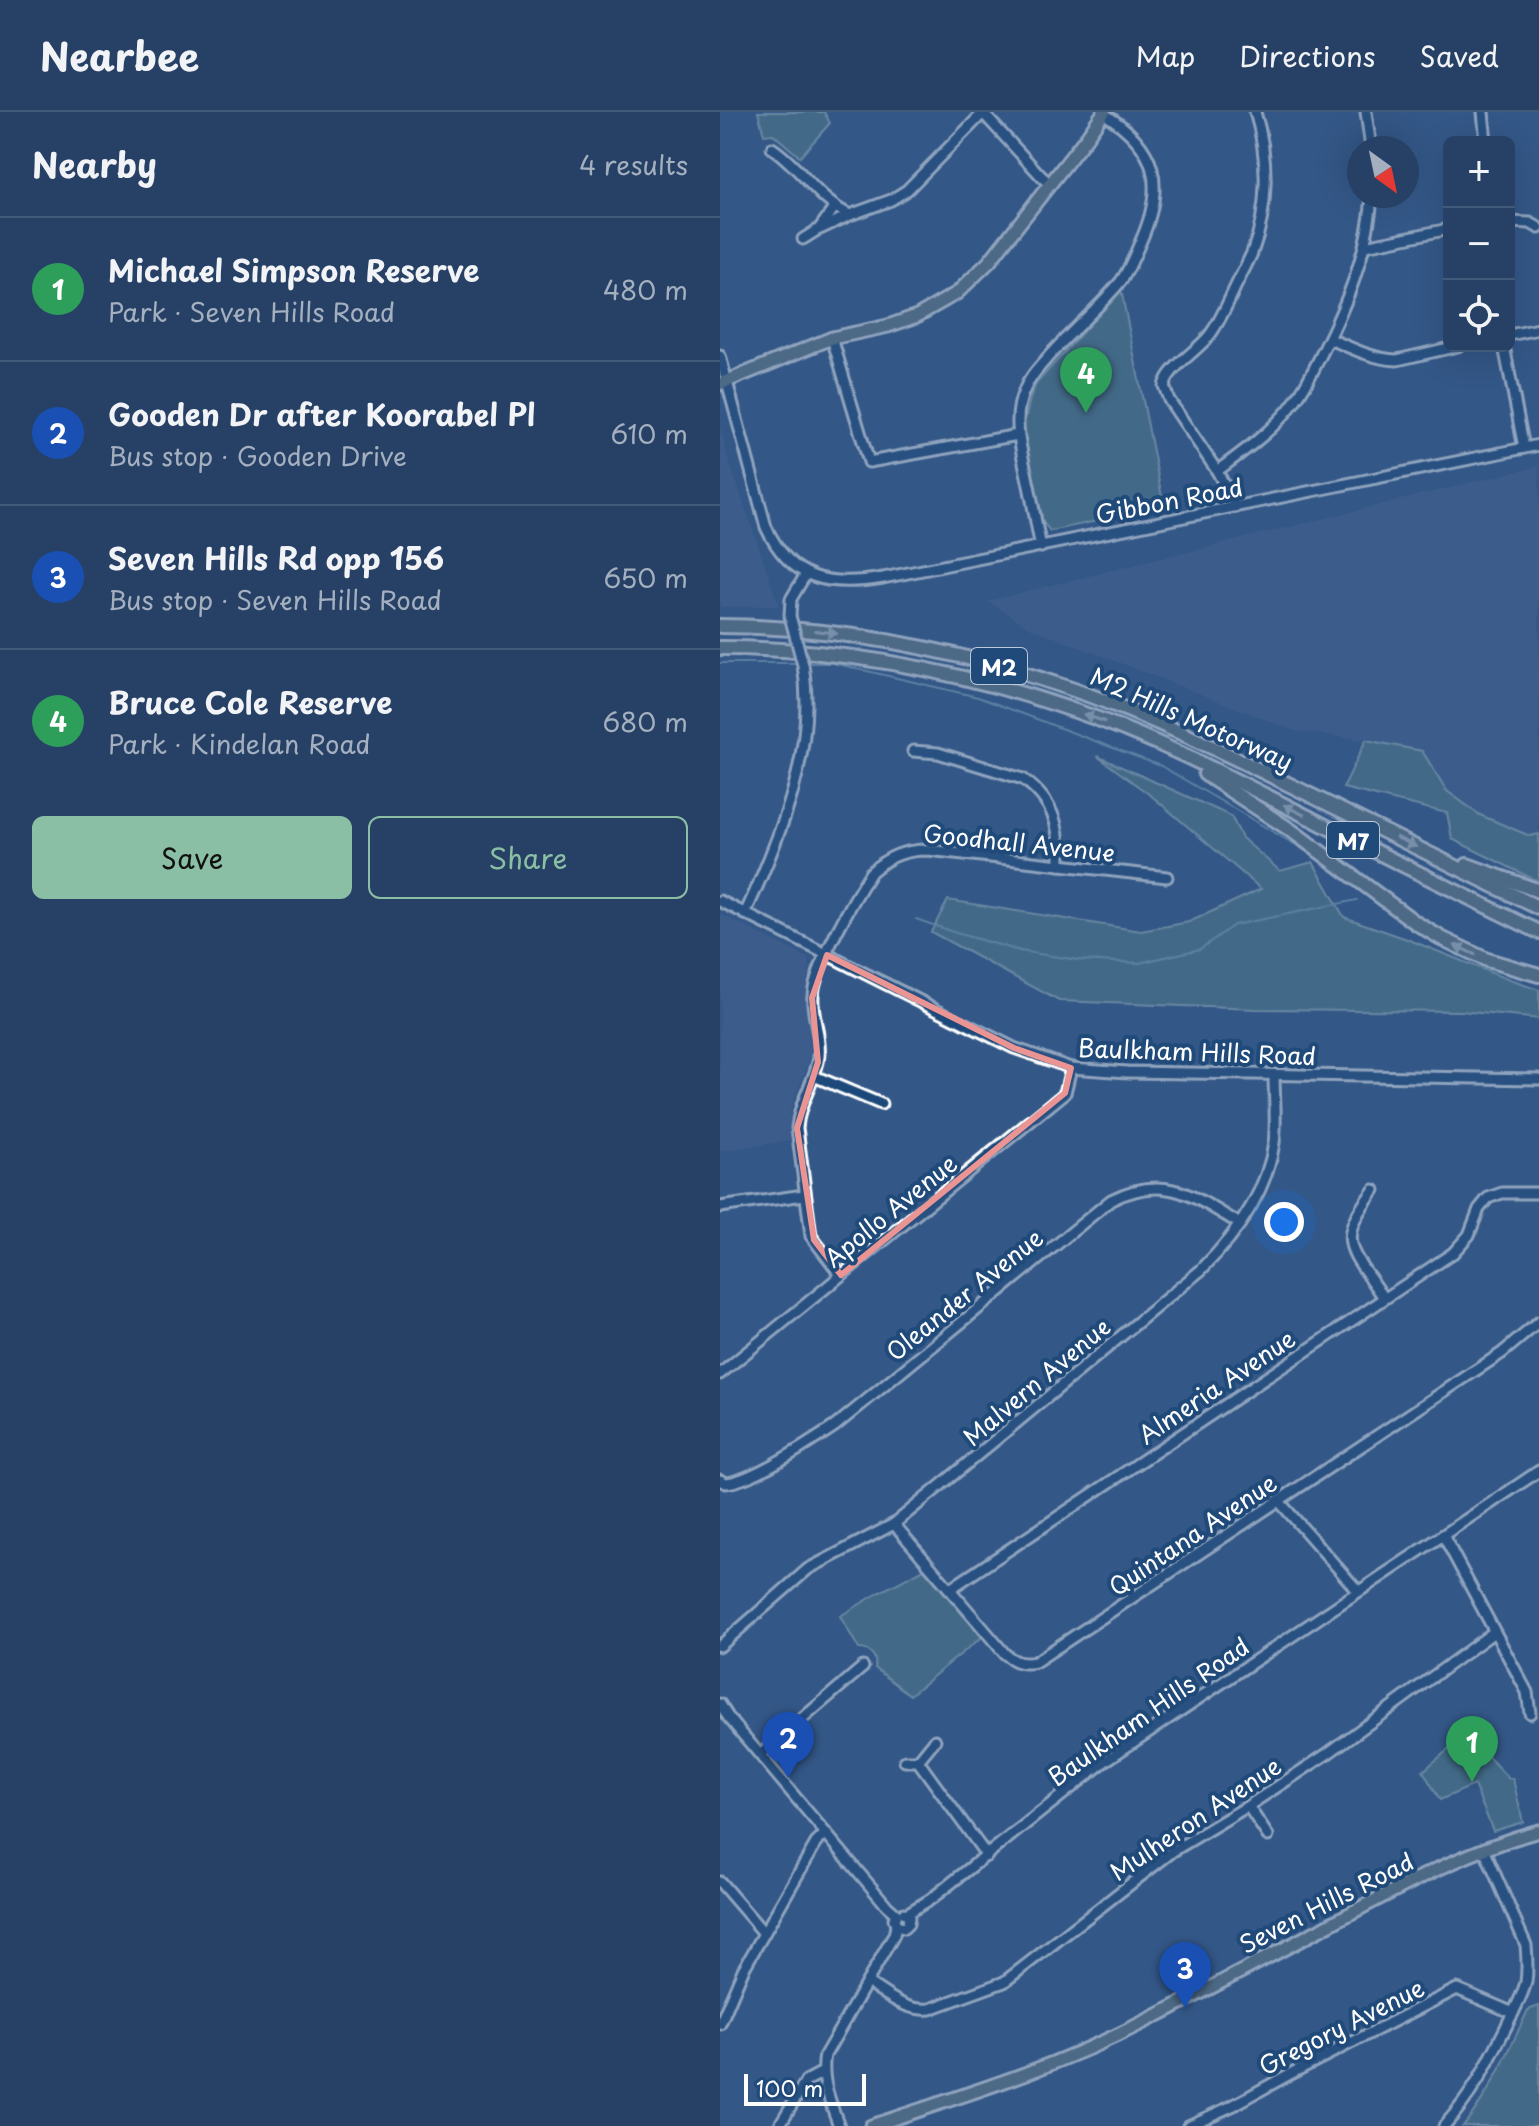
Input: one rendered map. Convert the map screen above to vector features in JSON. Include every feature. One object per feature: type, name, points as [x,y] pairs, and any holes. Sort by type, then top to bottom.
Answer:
[{"type":"highway","name":"M2 Hills Motorway","points":[[720,626],[810,630],[872,639],[998,666],[1072,689],[1166,725],[1444,861]]},
{"type":"highway","name":"M2 Hills Motorway","points":[[720,648],[827,653],[951,676],[1071,710],[1166,748]]},
{"type":"highway","name":"M2","points":[[1166,748],[1292,831],[1416,923],[1487,960],[1539,975]]},
{"type":"highway","name":"M7","points":[[1166,748],[1539,932]]},
{"type":"highway","name":"M2","points":[[1444,861],[1472,866],[1539,891]]},
{"type":"highway","points":[[1444,861],[1539,908]]},
{"type":"main road","points":[[723,383],[832,338],[904,321],[957,293],[989,262],[1103,113]]},
{"type":"main road","name":"Seven Hills Road","points":[[878,2125],[1085,2051],[1389,1893],[1484,1849],[1539,1831]]},
{"type":"street","points":[[1236,507],[1217,471],[1169,400],[1164,386],[1170,374],[1200,348],[1214,330],[1252,251],[1266,179],[1261,130],[1255,112]]},
{"type":"street","points":[[1366,112],[1369,136]]},
{"type":"street","points":[[1483,112],[1485,136]]},
{"type":"street","points":[[803,239],[907,190],[982,113],[1050,184]]},
{"type":"street","points":[[1041,547],[1018,435],[1017,422],[1023,392],[1031,376],[1122,279],[1155,206],[1153,174],[1146,154],[1128,131],[1103,113]]},
{"type":"street","points":[[772,148],[785,157],[834,208],[850,215]]},
{"type":"street","points":[[819,229],[834,208]]},
{"type":"street","points":[[1217,471],[1283,416],[1300,395],[1350,296],[1365,246],[1371,208]]},
{"type":"street","points":[[1515,222],[1530,223],[1539,228]]},
{"type":"street","points":[[1365,246],[1443,230]]},
{"type":"street","points":[[1515,334],[1539,329]]},
{"type":"street","points":[[832,338],[869,462],[1018,435]]},
{"type":"street","points":[[1330,339],[1373,358],[1397,360],[1443,349]]},
{"type":"street","points":[[1505,352],[1524,448]]},
{"type":"street","points":[[720,356],[723,383],[766,527],[781,552],[806,574],[791,599],[790,616],[803,665],[807,704],[803,746],[781,826],[745,914]]},
{"type":"street","name":"Gibbon Road","points":[[806,574],[829,582],[867,581],[1539,445]]},
{"type":"street","points":[[913,751],[938,753],[1023,779],[1034,787],[1046,801],[1057,825],[1060,865]]},
{"type":"street","name":"Goodhall Avenue","points":[[841,1275],[811,1236],[797,1128],[803,1099],[818,1062],[819,1044],[812,998],[817,976],[871,872],[897,854],[928,850],[1167,877]]},
{"type":"street","name":"Baulkham Hills Road","points":[[720,901],[1014,1048],[1071,1068],[1114,1072],[1539,1079]]},
{"type":"street","name":"Apollo Avenue","points":[[720,1374],[1065,1093],[1071,1068]]},
{"type":"street","name":"Malvern Avenue","points":[[720,1646],[808,1569],[894,1524],[1201,1270],[1221,1250],[1260,1189],[1274,1143],[1274,1075]]},
{"type":"street","points":[[814,1076],[881,1104]]},
{"type":"street","name":"Oleander Avenue","points":[[720,1480],[726,1483],[743,1479],[806,1446],[835,1426],[1122,1194],[1162,1187],[1196,1197],[1240,1224]]},
{"type":"street","points":[[1374,1190],[1353,1221],[1349,1240],[1384,1298]]},
{"type":"street","points":[[1478,1191],[1486,1200],[1502,1193],[1539,1193]]},
{"type":"street","points":[[720,1207],[804,1195]]},
{"type":"street","name":"Almeria Avenue","points":[[950,1589],[1457,1250],[1472,1231],[1479,1209],[1486,1200]]},
{"type":"street","name":"Quintana Avenue","points":[[894,1524],[1005,1654],[1025,1664],[1045,1657],[1502,1353],[1539,1322]]},
{"type":"street","name":"Baulkham Hills Road","points":[[901,1914],[931,1899],[1105,1761],[1539,1471]]},
{"type":"street","points":[[1278,1500],[1358,1591]]},
{"type":"street","points":[[1443,1535],[1527,1692],[1530,1713]]},
{"type":"street","name":"Mulheron Avenue","points":[[867,1982],[911,2008],[921,2010],[1001,1984],[1173,1851],[1327,1754],[1494,1632]]},
{"type":"street","points":[[760,1755],[863,1667]]},
{"type":"street","points":[[720,1704],[826,1833],[901,1914],[894,1919],[894,1935],[828,2048],[823,2072],[839,2126]]},
{"type":"street","points":[[918,1761],[935,1740]]},
{"type":"street","points":[[905,1761],[918,1761]]},
{"type":"street","points":[[918,1761],[987,1856]]},
{"type":"street","points":[[1248,1806],[1268,1836]]},
{"type":"street","points":[[720,2024],[763,1932],[816,1843],[826,1833]]},
{"type":"street","points":[[1444,2126],[1479,2081],[1526,1981],[1526,1945],[1484,1849]]},
{"type":"street","points":[[720,1882],[763,1932]]},
{"type":"street","name":"Gregory Avenue","points":[[1188,2126],[1457,1989],[1513,2013]]},
{"type":"street","points":[[779,2126],[801,2087],[823,2072]]},
{"type":"highlighted area","points":[[827,955],[1014,1048],[1071,1068],[1065,1093],[841,1275],[814,1240],[797,1128],[818,1062],[812,998]]},
{"type":"shaded area","points":[[720,426],[728,458],[779,606],[720,607]]},
{"type":"shaded area","points":[[1539,466],[1539,834],[1530,836],[1480,815],[1447,791],[1422,751],[1295,731],[1033,629],[987,601]]},
{"type":"shaded area","points":[[720,914],[808,958],[810,966],[805,1006],[810,1053],[791,1107],[789,1141],[720,1151]]},
{"type":"green space","points":[[758,112],[824,112],[830,123],[800,157],[773,134],[764,135]]},
{"type":"green space","points":[[1121,289],[1164,507],[1050,531],[1043,522],[1023,428],[1030,399],[1036,384]]},
{"type":"green space","points":[[1366,740],[1422,751],[1447,791],[1480,815],[1530,836],[1539,834],[1539,880],[1452,839],[1447,813],[1343,788]]},
{"type":"green space","points":[[1097,756],[1231,816],[1242,838],[1280,871],[1313,862],[1344,917],[1539,990],[1539,1019],[1460,1011],[1255,1009],[1059,1001],[931,932],[948,900],[1141,931],[1189,922],[1261,889],[1154,798]]},
{"type":"green space","points":[[924,1569],[982,1637],[910,1695],[875,1668],[872,1654],[859,1649],[840,1616]]},
{"type":"green space","points":[[1467,1734],[1508,1778],[1513,1779],[1523,1822],[1493,1831],[1474,1785],[1440,1800],[1423,1771]]},
{"type":"green space","points":[[1539,2006],[1539,2126],[1463,2126],[1491,2084],[1528,2010]]},
{"type":"waterway","points":[[720,663],[800,663]]},
{"type":"waterway","points":[[807,663],[833,663],[978,697],[1161,766],[1316,857]]},
{"type":"waterway","points":[[916,919],[1020,951],[1077,960],[1139,963],[1200,949],[1234,925],[1357,900]]},
{"type":"place","name":"Bruce Cole Reserve","points":[[1086,413]]},
{"type":"place","name":"Gooden Dr after Koorabel Pl","points":[[788,1778]]},
{"type":"place","name":"Michael Simpson Reserve","points":[[1472,1782]]},
{"type":"place","name":"Seven Hills Rd opp 156","points":[[1185,2008]]}]
